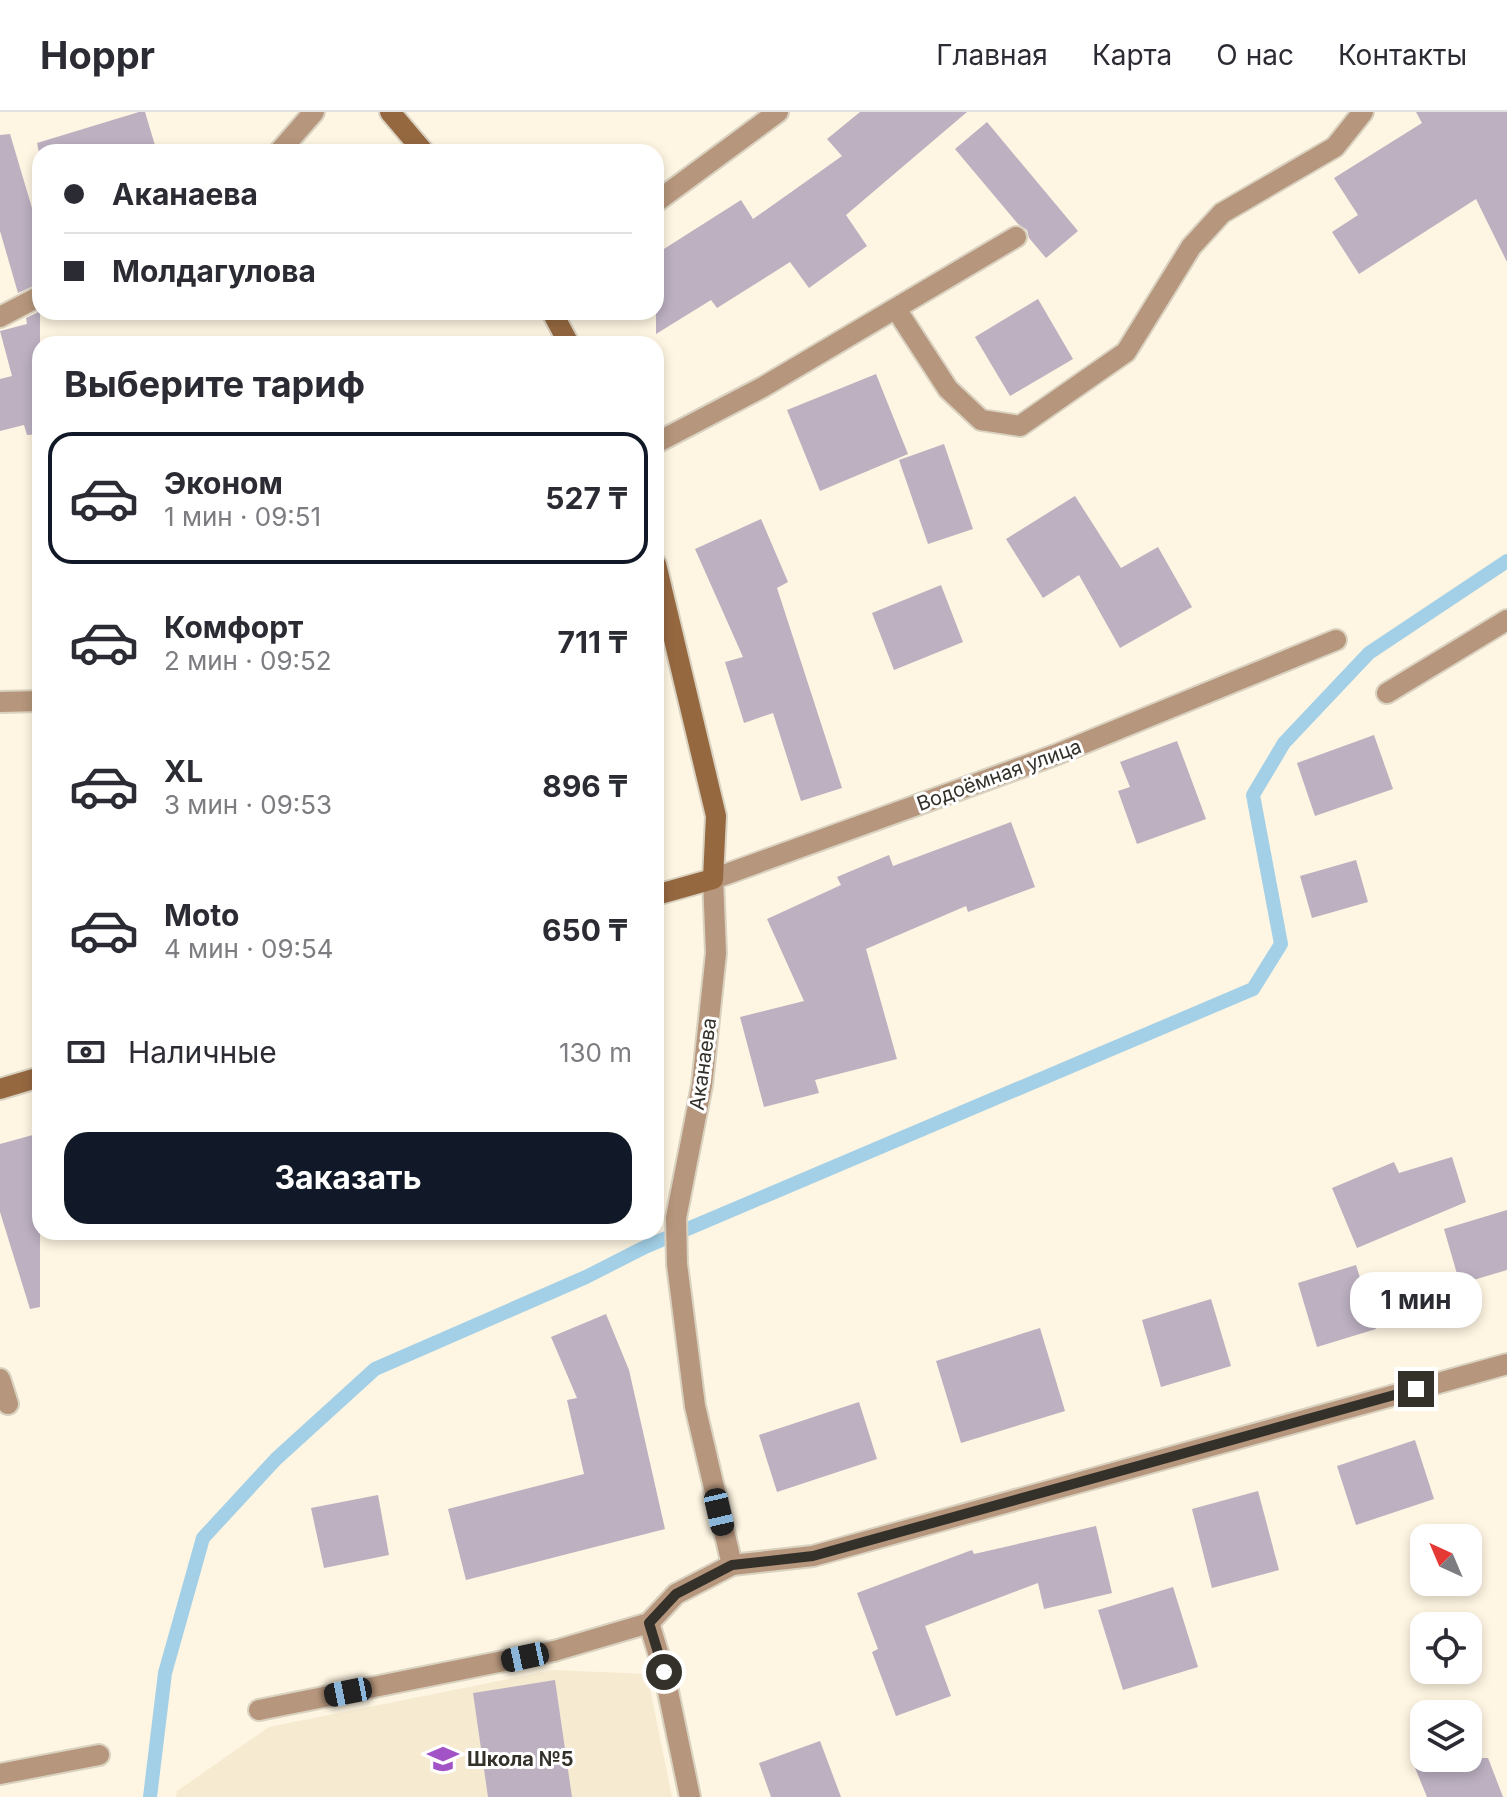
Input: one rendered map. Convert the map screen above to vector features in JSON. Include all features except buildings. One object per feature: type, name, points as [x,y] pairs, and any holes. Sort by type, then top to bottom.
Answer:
[{"type":"street","points":[[286,144],[314,112]]},
{"type":"street","points":[[390,112],[417,144]]},
{"type":"street","points":[[664,196],[778,112]]},
{"type":"street","points":[[896,309],[948,389],[981,420],[1020,426],[1126,352],[1191,247],[1222,213],[1335,147],[1363,112]]},
{"type":"street","points":[[664,439],[763,387],[1016,237]]},
{"type":"street","points":[[0,317],[32,300]]},
{"type":"street","name":"Аканаева","points":[[664,598],[716,816],[713,879],[716,953],[704,1071],[676,1218],[677,1264],[695,1406],[732,1565]]},
{"type":"street","points":[[1387,693],[1507,620]]},
{"type":"street","name":"Водоёмная улица","points":[[664,893],[713,879],[1055,755],[1336,640]]},
{"type":"street","points":[[0,702],[32,701]]},
{"type":"street","points":[[0,1089],[32,1079]]},
{"type":"street","points":[[259,1710],[554,1651],[649,1623],[676,1594],[732,1565],[813,1556],[1507,1364]]},
{"type":"street","points":[[0,1379],[8,1404]]},
{"type":"street","points":[[649,1623],[664,1672],[690,1797]]},
{"type":"street","points":[[0,1774],[99,1755]]},
{"type":"shaded area","name":"Школа №5","points":[[553,1670],[647,1674],[672,1797],[176,1797],[177,1791],[269,1727]]},
{"type":"waterway","points":[[664,1239],[1253,989],[1281,944],[1253,795],[1284,743],[1369,653],[1507,561]]},
{"type":"waterway","points":[[150,1797],[165,1673],[203,1538],[276,1459],[375,1369],[586,1277],[661,1240]]},
{"type":"place","name":"Школа №5","points":[[443,1759]]},
{"type":"route","points":[[664,1672],[649,1623],[676,1594],[732,1565],[813,1556],[1416,1389]]}]
